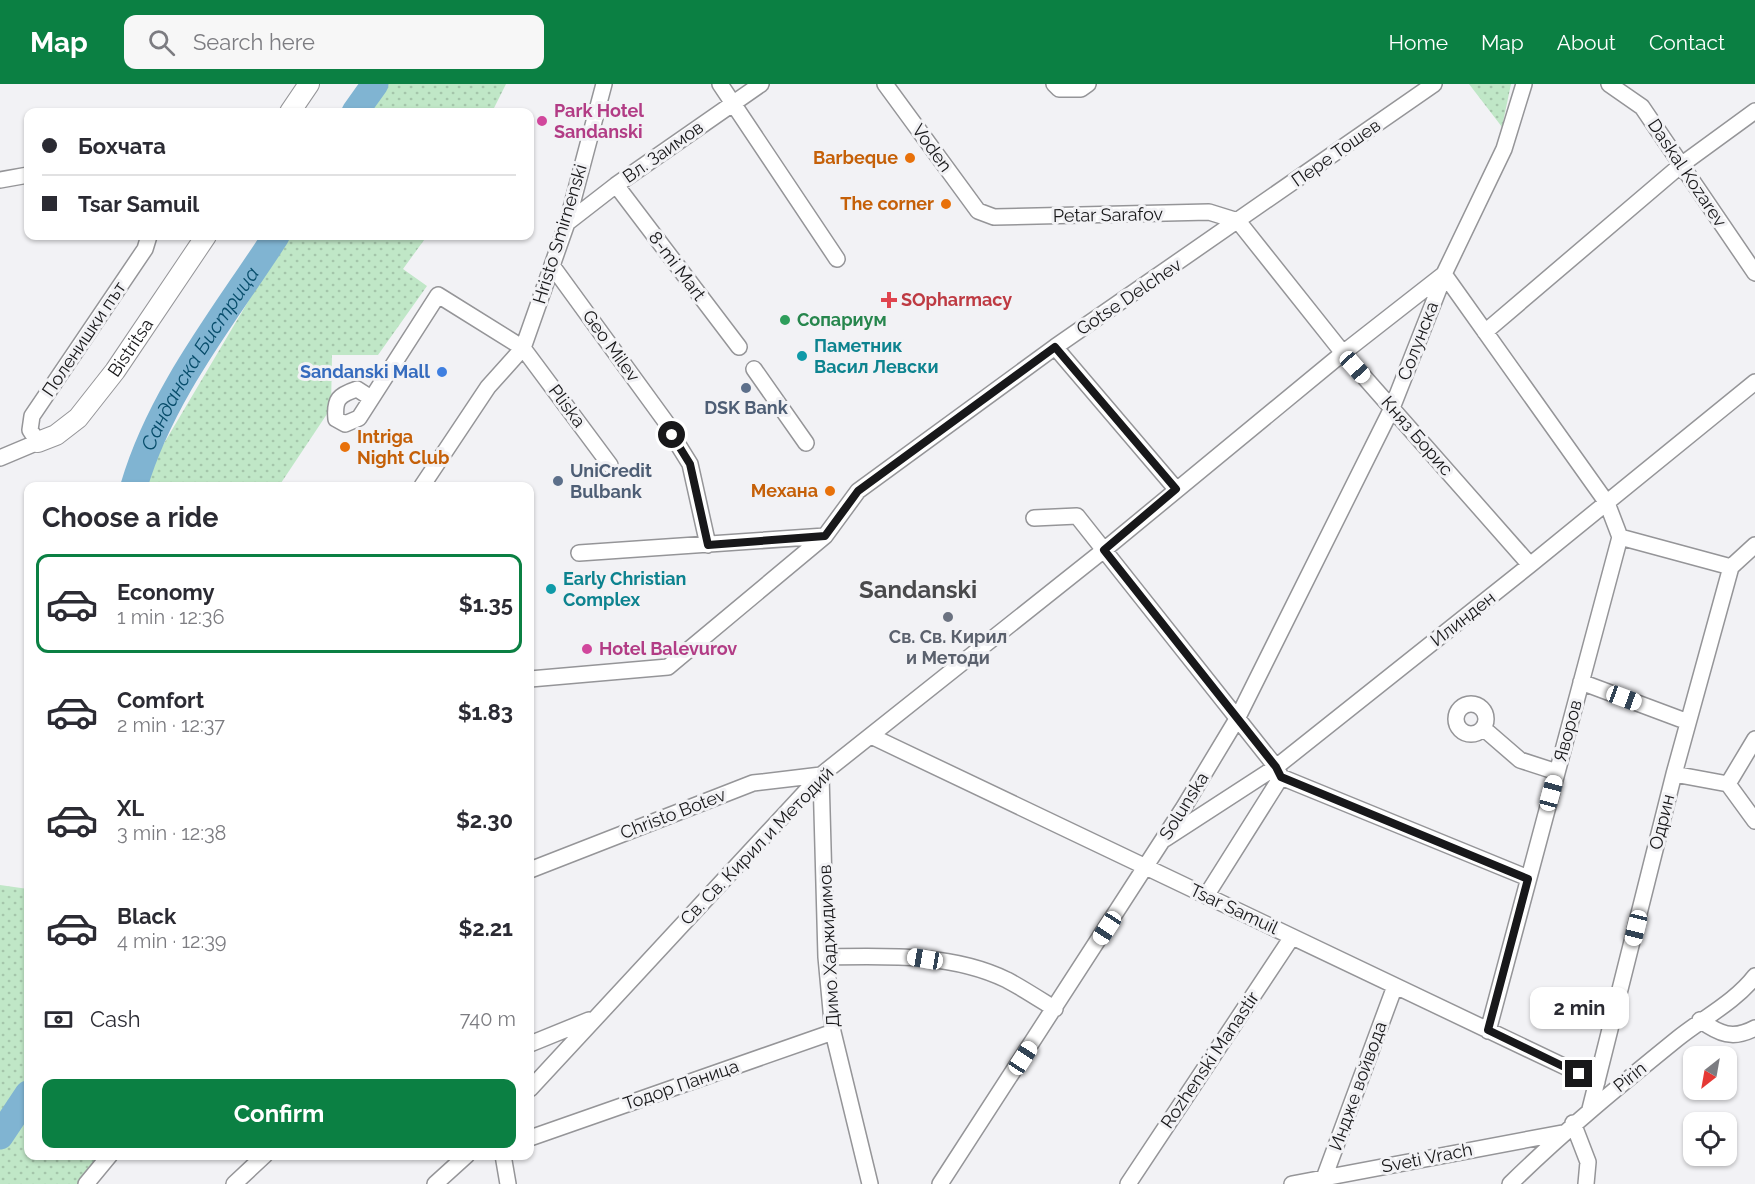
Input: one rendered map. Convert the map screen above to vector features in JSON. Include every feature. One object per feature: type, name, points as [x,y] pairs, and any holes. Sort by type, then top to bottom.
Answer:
[{"type":"street","points":[[293,108],[309,84]]},
{"type":"street","name":"Hristo Smirnenski","points":[[523,348],[567,223],[604,84]]},
{"type":"street","points":[[720,84],[837,259]]},
{"type":"street","name":"Вл. Заимов","points":[[567,223],[616,185],[761,84]]},
{"type":"street","name":"Voden","points":[[885,84],[978,211]]},
{"type":"street","points":[[1054,84],[1059,89],[1081,89],[1088,84]]},
{"type":"street","name":"Пере Тошев","points":[[1238,221],[1434,84]]},
{"type":"street","name":"Солунска","points":[[1392,408],[1444,274],[1504,149],[1524,84]]},
{"type":"street","name":"Daskal Kozarev","points":[[1609,84],[1642,107],[1755,273]]},
{"type":"street","points":[[1485,332],[1681,165],[1755,111]]},
{"type":"street","points":[[0,180],[24,176]]},
{"type":"street","name":"8-mi Mart","points":[[616,185],[739,347]]},
{"type":"street","name":"Petar Sarafov","points":[[978,211],[994,218],[1209,212],[1238,221]]},
{"type":"street","name":"Gotse Delchev","points":[[534,679],[668,667],[825,536],[858,491],[1055,347],[1238,221]]},
{"type":"street","name":"Княз Борис","points":[[1238,221],[1343,354],[1530,566]]},
{"type":"street","name":"Поленишки път","points":[[38,442],[30,430],[32,416],[145,249],[148,240]]},
{"type":"street","name":"Bistritsa","points":[[38,442],[56,435],[78,418],[115,371],[204,240]]},
{"type":"street","name":"Geo Milev","points":[[553,267],[670,430],[690,464],[708,545]]},
{"type":"street","points":[[1444,274],[1606,504],[1620,537],[1731,567],[1755,544]]},
{"type":"street","name":"Св. Св. Кирил и Методий","points":[[534,1084],[592,1019],[821,775],[1104,550],[1176,489],[1444,274]]},
{"type":"street","points":[[371,398],[438,295],[523,348],[489,387],[425,482]]},
{"type":"street","points":[[1055,347],[1176,489]]},
{"type":"street","name":"Pliska","points":[[523,348],[610,465]]},
{"type":"street","points":[[754,369],[806,443]]},
{"type":"street","name":"Илинден","points":[[1160,843],[1279,772],[1755,381]]},
{"type":"street","name":"Solunska","points":[[940,1184],[1055,1009],[1237,719],[1392,408]]},
{"type":"street","points":[[0,458],[38,442]]},
{"type":"street","points":[[1034,518],[1077,516],[1279,772],[1528,879]]},
{"type":"street","points":[[579,553],[825,536]]},
{"type":"street","name":"Яворов","points":[[1488,1030],[1620,537]]},
{"type":"street","name":"Одрин","points":[[1590,1109],[1674,774],[1731,567]]},
{"type":"street","points":[[1581,682],[1688,722]]},
{"type":"street","points":[[1483,728],[1520,760],[1557,772]]},
{"type":"street","name":"Tsar Samuil","points":[[871,736],[1597,1082]]},
{"type":"street","points":[[1728,784],[1755,739]]},
{"type":"street","points":[[1206,896],[1279,772]]},
{"type":"street","points":[[1674,774],[1728,784],[1755,821]]},
{"type":"street","name":"Christo Botev","points":[[534,868],[753,783],[821,775]]},
{"type":"street","name":"Димо Хаджидимов","points":[[821,775],[826,957],[833,1032],[869,1184]]},
{"type":"street","name":"Rozhenski Manastir","points":[[1128,1184],[1292,937]]},
{"type":"street","points":[[826,957],[907,956],[961,966],[1006,980],[1055,1009]]},
{"type":"street","name":"Pirin","points":[[1510,1184],[1590,1109],[1700,1020],[1744,990],[1755,976]]},
{"type":"street","name":"Индже войвода","points":[[1322,1181],[1395,986]]},
{"type":"street","points":[[534,1042],[592,1019]]},
{"type":"street","points":[[1700,1020],[1720,1034],[1743,1035],[1755,1028]]},
{"type":"street","name":"Тодор Паница","points":[[534,1137],[833,1032]]},
{"type":"street","points":[[1568,1128],[1588,1162],[1586,1184]]},
{"type":"street","name":"Sveti Vrach","points":[[1292,1184],[1322,1181],[1568,1128]]},
{"type":"street","points":[[86,1184],[106,1160]]},
{"type":"street","points":[[234,1184],[260,1160]]},
{"type":"street","points":[[435,1184],[461,1160]]},
{"type":"street","points":[[504,1160],[508,1184]]},
{"type":"green space","points":[[385,84],[506,84],[494,108],[368,108]]},
{"type":"green space","points":[[1469,84],[1511,84],[1502,127]]},
{"type":"green space","points":[[285,240],[424,240],[403,269],[427,286],[378,355],[332,355],[331,408],[282,482],[145,482],[147,472]]},
{"type":"green space","points":[[0,885],[24,888],[24,1160],[106,1160],[86,1184],[0,1184]]},
{"type":"waterway","name":"Санданска Бистрица","points":[[358,108],[375,84]]},
{"type":"waterway","name":"Санданска Бистрица","points":[[135,482],[160,419],[177,387],[273,240]]},
{"type":"waterway","name":"Санданска Бистрица","points":[[0,1136],[24,1100]]},
{"type":"place","name":"Park Hotel Sandanski","points":[[542,121]]},
{"type":"place","name":"Barbeque","points":[[910,158]]},
{"type":"place","name":"The corner","points":[[946,204]]},
{"type":"place","name":"SOpharmacy","points":[[889,300]]},
{"type":"place","name":"Сопариум","points":[[785,320]]},
{"type":"place","name":"Паметник Васил Левски","points":[[802,356]]},
{"type":"place","name":"Sandanski Mall","points":[[442,372]]},
{"type":"place","name":"DSK Bank","points":[[746,388]]},
{"type":"place","name":"Intriga Night Club","points":[[345,447]]},
{"type":"place","name":"UniCredit Bulbank","points":[[558,481]]},
{"type":"place","name":"Механа","points":[[830,491]]},
{"type":"place","name":"Early Christian Complex","points":[[551,589]]},
{"type":"place","name":"Св. Св. Кирил и Методи","points":[[948,617]]},
{"type":"place","name":"Hotel Balevurov","points":[[587,649]]},
{"type":"district","name":"Sandanski","points":[[918,590]]},
{"type":"route","points":[[672,435],[690,464],[708,545],[825,536],[858,491],[1055,347],[1176,489],[1104,550],[1276,767],[1281,777],[1528,879],[1488,1030],[1579,1074]]}]
